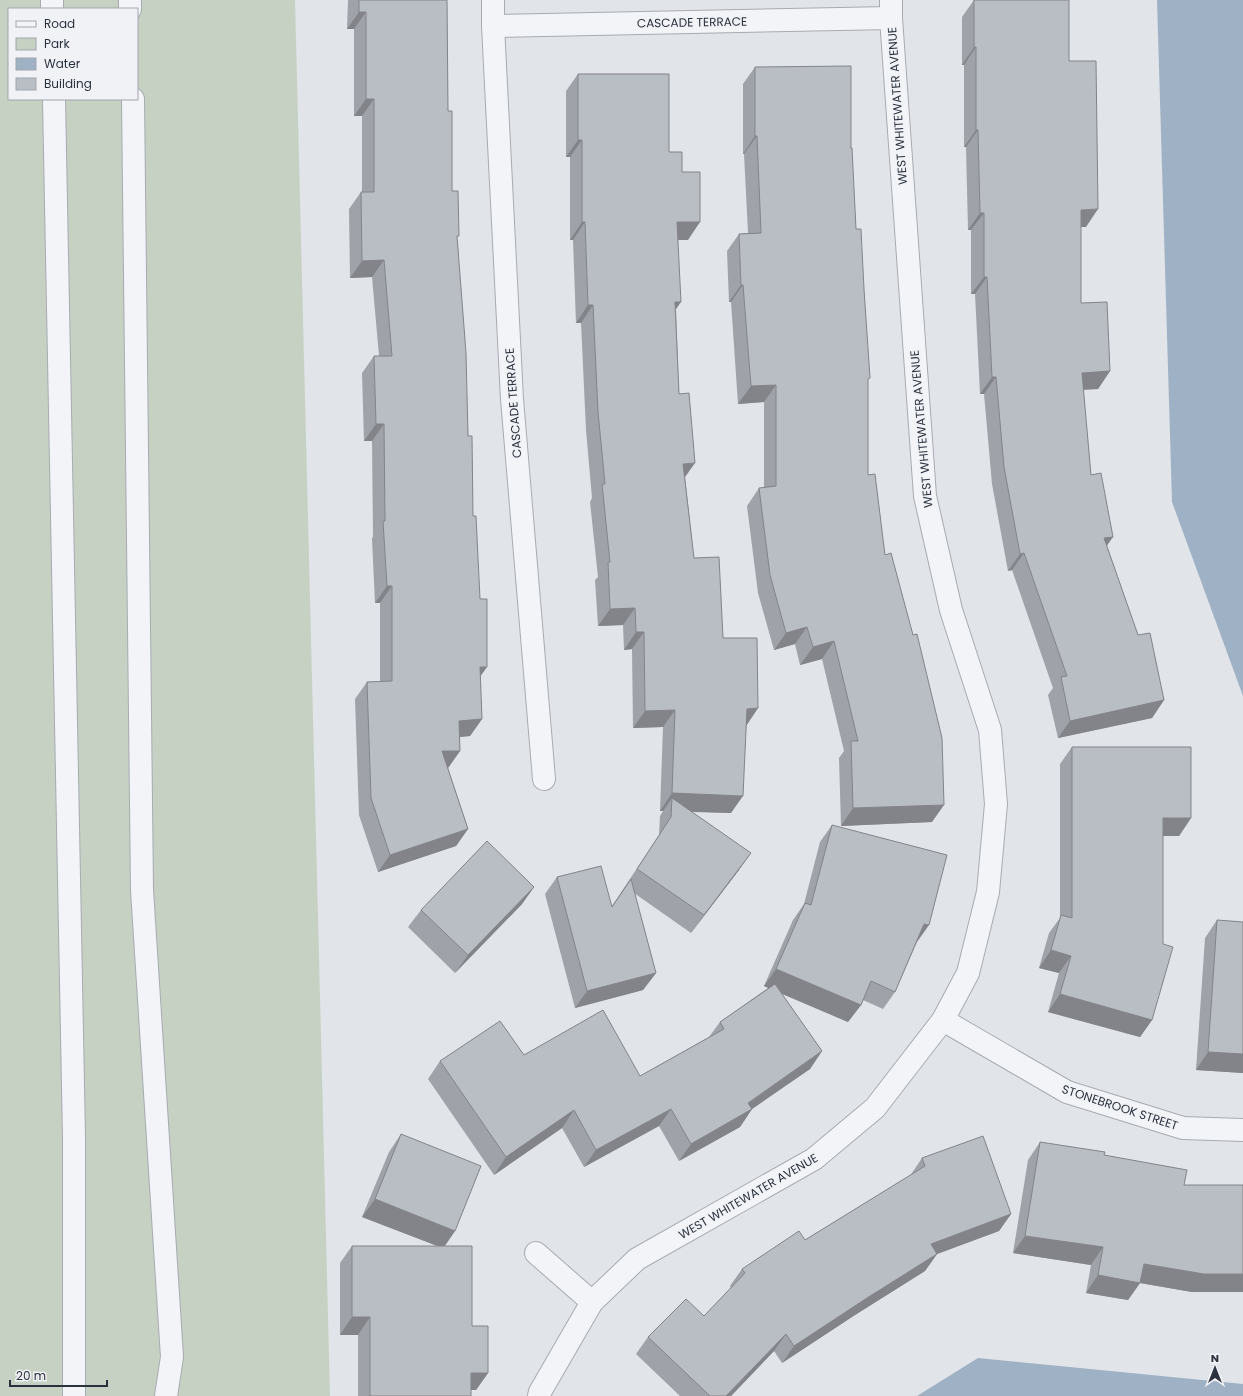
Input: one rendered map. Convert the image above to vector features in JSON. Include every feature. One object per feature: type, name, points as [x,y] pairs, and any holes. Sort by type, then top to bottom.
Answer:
[{"type":"street","name":"CASCADE TERRACE","points":[[493,0],[493,26],[512,399],[544,779]]},
{"type":"street","name":"CASCADE TERRACE","points":[[493,26],[890,9]]},
{"type":"street","name":"WEST WHITEWATER AVENUE","points":[[539,1396],[592,1302],[637,1259],[814,1159],[875,1108],[943,1020],[968,973],[988,892],[996,804],[990,730],[951,610],[925,496],[890,9]]},
{"type":"street","points":[[54,100],[80,1396]]},
{"type":"street","points":[[133,100],[142,890],[172,1357],[166,1396]]},
{"type":"street","name":"STONEBROOK STREET","points":[[943,1020],[1067,1092],[1183,1128],[1243,1130]]},
{"type":"street","points":[[74,1138],[74,1396]]},
{"type":"street","points":[[536,1253],[592,1302]]},
{"type":"green space","points":[[0,0],[295,0],[330,1396],[0,1396]]},
{"type":"water","points":[[1157,0],[1243,0],[1243,696],[1172,502]]},
{"type":"water","points":[[978,1358],[1243,1384],[1243,1396],[917,1396]]},
{"type":"building","points":[[359,0],[447,0],[448,111],[452,111],[452,191],[458,191],[459,236],[457,236],[466,353],[468,436],[472,436],[473,516],[476,516],[480,599],[487,599],[487,667],[480,667],[482,719],[459,721],[460,751],[442,751],[468,829],[390,855],[371,798],[367,682],[392,681],[392,586],[387,586],[383,521],[385,521],[384,424],[376,424],[374,356],[392,356],[384,260],[362,261],[361,192],[374,192],[374,99],[366,99],[366,12],[359,12]]},
{"type":"building","points":[[974,0],[1069,0],[1069,61],[1096,61],[1098,209],[1081,210],[1081,303],[1107,302],[1110,371],[1082,373],[1091,475],[1101,473],[1113,537],[1104,538],[1138,635],[1150,633],[1164,700],[1070,721],[1061,677],[1067,676],[1024,553],[1020,554],[1004,467],[996,377],[992,377],[987,277],[984,277],[984,213],[980,213],[978,130],[976,130],[976,47],[974,47]]},
{"type":"building","points":[[851,66],[851,148],[856,229],[861,229],[870,378],[868,379],[868,475],[875,474],[885,555],[891,553],[913,635],[917,634],[942,738],[944,805],[853,808],[851,741],[858,741],[834,641],[813,647],[807,627],[786,633],[770,575],[759,488],[776,486],[776,385],[751,386],[743,285],[741,285],[739,234],[761,233],[757,136],[755,136],[755,67]]},
{"type":"building","points":[[578,74],[669,74],[669,152],[682,152],[682,172],[700,172],[700,222],[677,222],[681,302],[675,302],[679,394],[689,393],[695,463],[683,464],[694,558],[719,557],[723,638],[757,638],[758,708],[747,709],[743,796],[672,793],[675,710],[645,711],[644,632],[636,632],[635,608],[610,609],[608,562],[610,562],[602,484],[605,484],[598,412],[593,305],[588,305],[585,222],[582,222],[582,140],[578,140]]},
{"type":"building","points":[[1072,747],[1191,747],[1191,818],[1163,818],[1163,944],[1173,947],[1152,1020],[1060,994],[1071,956],[1051,950],[1061,915],[1072,918]]},
{"type":"building","points":[[672,798],[751,853],[704,915],[637,869],[671,817]]},
{"type":"building","points":[[832,825],[947,855],[929,925],[924,924],[895,992],[871,981],[861,1005],[776,969],[805,903],[811,905]]},
{"type":"building","points":[[487,841],[534,887],[468,955],[421,910]]},
{"type":"building","points":[[601,866],[612,907],[631,879],[656,973],[587,991],[557,877]]},
{"type":"building","points":[[1217,920],[1243,922],[1243,1054],[1208,1052]]},
{"type":"building","points":[[775,984],[822,1051],[748,1103],[752,1109],[691,1144],[671,1109],[596,1150],[574,1110],[506,1157],[440,1061],[500,1021],[524,1055],[603,1010],[640,1076],[724,1029],[720,1022]]},
{"type":"building","points":[[401,1134],[481,1166],[455,1231],[375,1199]]},
{"type":"building","points":[[983,1136],[1011,1214],[931,1244],[937,1254],[794,1346],[786,1334],[726,1396],[710,1396],[648,1337],[686,1299],[704,1316],[745,1273],[742,1269],[799,1231],[805,1240],[925,1166],[922,1158]]},
{"type":"building","points":[[1040,1142],[1105,1152],[1104,1155],[1187,1170],[1184,1185],[1243,1185],[1243,1274],[1204,1274],[1144,1264],[1140,1283],[1098,1275],[1103,1247],[1025,1236]]},
{"type":"building","points":[[352,1246],[472,1246],[472,1326],[488,1326],[488,1373],[471,1373],[471,1396],[370,1396],[370,1317],[352,1317]]}]
